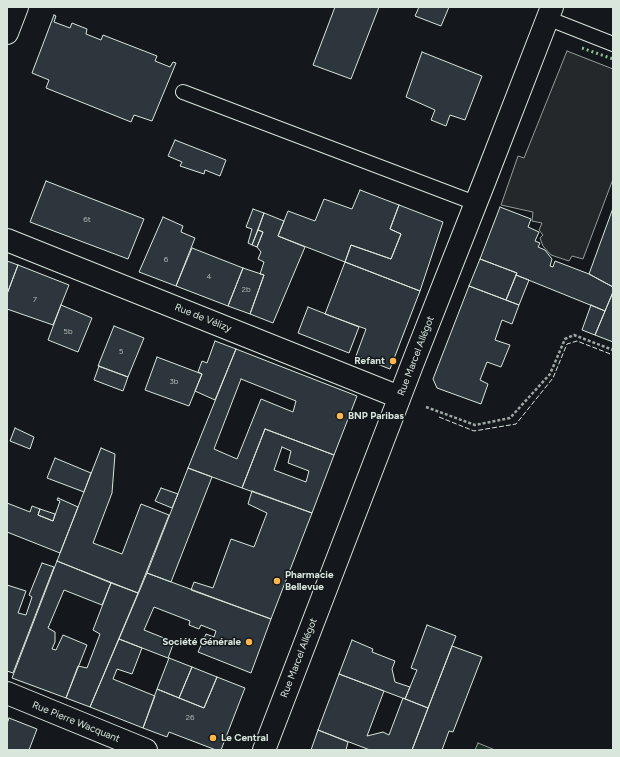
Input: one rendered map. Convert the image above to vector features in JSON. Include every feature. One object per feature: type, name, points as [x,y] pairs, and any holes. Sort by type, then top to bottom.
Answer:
[{"type":"main road","points":[[7,33],[17,7]]},
{"type":"main road","name":"Rue Marcel Allégot","points":[[264,750],[550,13]]},
{"type":"main road","name":"Rue de Vélizy","points":[[7,240],[400,397]]},
{"type":"main road","name":"Rue Pierre Wacquant","points":[[7,693],[146,750]]},
{"type":"lane","points":[[550,13],[613,44]]},
{"type":"lane","points":[[183,92],[475,203]]},
{"type":"path","points":[[400,397],[475,425],[510,418],[550,374],[564,339],[574,335],[613,350]]},
{"type":"green space","points":[[478,743],[495,750],[475,750]]},
{"type":"shaded area","points":[[567,51],[613,69],[613,179],[583,259],[572,256],[569,261],[551,255],[543,246],[540,238],[543,235],[539,230],[542,223],[532,221],[533,212],[501,205],[518,156],[524,158]]},
{"type":"building","points":[[335,7],[379,7],[351,79],[313,65]]},
{"type":"building","points":[[419,7],[449,7],[441,26],[415,16]]},
{"type":"building","points":[[54,15],[56,16],[54,22],[70,28],[72,23],[87,29],[86,34],[101,40],[103,35],[157,56],[155,61],[170,67],[173,62],[176,63],[152,121],[134,115],[131,122],[46,88],[49,80],[32,73]]},
{"type":"building","points":[[422,52],[482,76],[465,120],[450,115],[446,126],[431,120],[435,110],[406,97]]},
{"type":"building","points":[[175,140],[226,160],[220,176],[205,170],[204,174],[180,166],[182,162],[168,156]]},
{"type":"building","points":[[46,181],[144,219],[128,259],[30,222]]},
{"type":"building","points":[[360,190],[399,205],[390,229],[401,234],[391,259],[351,245],[345,262],[278,236],[288,211],[315,221],[324,199],[352,209]]},
{"type":"building","points":[[399,205],[443,222],[420,291],[345,262],[351,245],[391,259],[401,234],[390,229]]},
{"type":"building","points":[[500,207],[531,219],[528,227],[539,232],[535,241],[540,243],[538,247],[545,250],[552,259],[550,266],[553,267],[555,261],[589,274],[613,287],[613,292],[605,311],[516,275],[517,273],[480,259]]},
{"type":"building","points":[[613,208],[613,287],[589,274]]},
{"type":"building","points":[[253,209],[264,213],[252,245],[248,243],[252,229],[246,227]]},
{"type":"building","points":[[264,213],[284,221],[278,236],[305,247],[273,323],[250,314],[264,275],[260,274],[264,262],[258,259],[261,252],[257,247],[263,232],[258,230]]},
{"type":"building","points":[[163,217],[183,226],[181,232],[195,238],[176,286],[139,272]]},
{"type":"building","points":[[258,230],[263,232],[257,247],[252,245]]},
{"type":"building","points":[[192,248],[243,268],[228,306],[176,286]]},
{"type":"building","points":[[480,259],[517,273],[506,300],[469,286]]},
{"type":"building","points":[[7,261],[18,265],[7,294]]},
{"type":"building","points":[[345,262],[420,291],[390,369],[356,356],[366,329],[325,314]]},
{"type":"building","points":[[18,265],[69,285],[53,325],[7,309],[7,294]]},
{"type":"building","points":[[243,268],[264,275],[250,314],[228,306]]},
{"type":"building","points":[[516,275],[529,280],[519,305],[506,300]]},
{"type":"building","points":[[469,286],[519,305],[512,324],[502,320],[495,340],[510,345],[501,367],[487,362],[480,380],[488,384],[481,404],[437,388],[433,379]]},
{"type":"building","points":[[613,292],[613,342],[595,335]]},
{"type":"building","points":[[61,305],[92,318],[78,352],[48,340]]},
{"type":"building","points":[[591,305],[605,311],[595,335],[582,330]]},
{"type":"building","points":[[308,307],[359,327],[349,353],[298,333]]},
{"type":"building","points":[[114,326],[144,338],[128,377],[98,366]]},
{"type":"building","points":[[215,341],[236,349],[215,400],[195,391],[202,374],[198,372],[202,361],[207,363]]},
{"type":"building","points":[[236,349],[357,396],[334,455],[265,429],[242,488],[188,468]],"holes":[[[241,379],[296,401],[293,412],[261,399],[237,459],[214,449]]]},
{"type":"building","points":[[157,357],[202,374],[189,406],[145,390]]},
{"type":"building","points":[[99,366],[128,377],[123,391],[94,380]]},
{"type":"building","points":[[15,428],[34,437],[30,449],[10,441]]},
{"type":"building","points":[[265,429],[334,455],[312,513],[242,488]],"holes":[[[282,447],[291,451],[288,463],[309,471],[306,482],[274,470]]]},
{"type":"building","points":[[101,448],[115,454],[112,493],[93,543],[122,554],[141,504],[169,515],[138,593],[57,561]]},
{"type":"building","points":[[55,458],[91,473],[84,492],[47,478]]},
{"type":"building","points":[[188,468],[212,477],[171,582],[147,573]]},
{"type":"building","points":[[161,488],[178,494],[172,508],[155,501]]},
{"type":"building","points":[[252,491],[312,513],[271,619],[191,590],[194,582],[213,588],[231,539],[254,547],[267,513],[248,504]]},
{"type":"building","points":[[58,498],[78,507],[60,553],[7,532],[7,503],[30,512],[32,506],[40,509],[38,515],[53,521],[60,501],[57,500]]},
{"type":"building","points":[[40,509],[55,514],[53,521],[38,515]]},
{"type":"building","points":[[57,561],[111,583],[102,605],[64,590],[48,628],[55,632],[55,642],[52,649],[56,650],[63,635],[87,645],[66,698],[12,678]]},
{"type":"building","points":[[42,563],[54,567],[13,673],[7,671],[7,585],[26,591],[18,613],[26,615],[32,597],[29,595]]},
{"type":"building","points":[[147,573],[271,619],[251,673],[198,652],[206,634],[214,637],[216,631],[201,625],[199,629],[189,625],[190,621],[154,607],[144,630],[174,642],[168,658],[119,639]]},
{"type":"building","points":[[111,583],[138,593],[90,707],[66,698],[78,666],[87,668],[100,634],[93,630]]},
{"type":"building","points":[[427,625],[456,636],[428,708],[405,699],[417,670],[411,668]]},
{"type":"building","points":[[119,639],[142,648],[132,674],[117,669],[113,679],[155,696],[143,728],[90,707]]},
{"type":"building","points":[[352,640],[373,649],[372,652],[395,661],[392,669],[395,682],[410,687],[405,699],[339,674]]},
{"type":"building","points":[[452,646],[482,657],[453,732],[449,731],[442,750],[412,750]]},
{"type":"building","points":[[169,658],[192,667],[179,698],[157,689]]},
{"type":"building","points":[[192,667],[217,677],[204,708],[179,698]]},
{"type":"building","points":[[339,674],[384,691],[367,736],[383,732],[389,735],[403,698],[428,708],[412,750],[370,750],[318,730]]},
{"type":"building","points":[[217,677],[245,688],[221,750],[216,750],[169,732],[167,737],[143,728],[157,689],[204,708]]},
{"type":"building","points":[[9,718],[37,729],[29,750],[7,750],[7,724]]},
{"type":"building","points":[[318,730],[348,742],[346,750],[311,750]]},
{"type":"hedge","points":[[582,48],[613,59]]},
{"type":"fence","points":[[439,417],[474,431],[516,424],[553,378],[567,344],[577,341],[613,355]]},
{"type":"place","name":"Refant","points":[[393,361]]},
{"type":"place","name":"BNP Paribas","points":[[340,416]]},
{"type":"place","name":"Pharmacie Bellevue","points":[[277,581]]},
{"type":"place","name":"Société Générale","points":[[249,642]]},
{"type":"place","name":"Le Central","points":[[213,738]]}]
